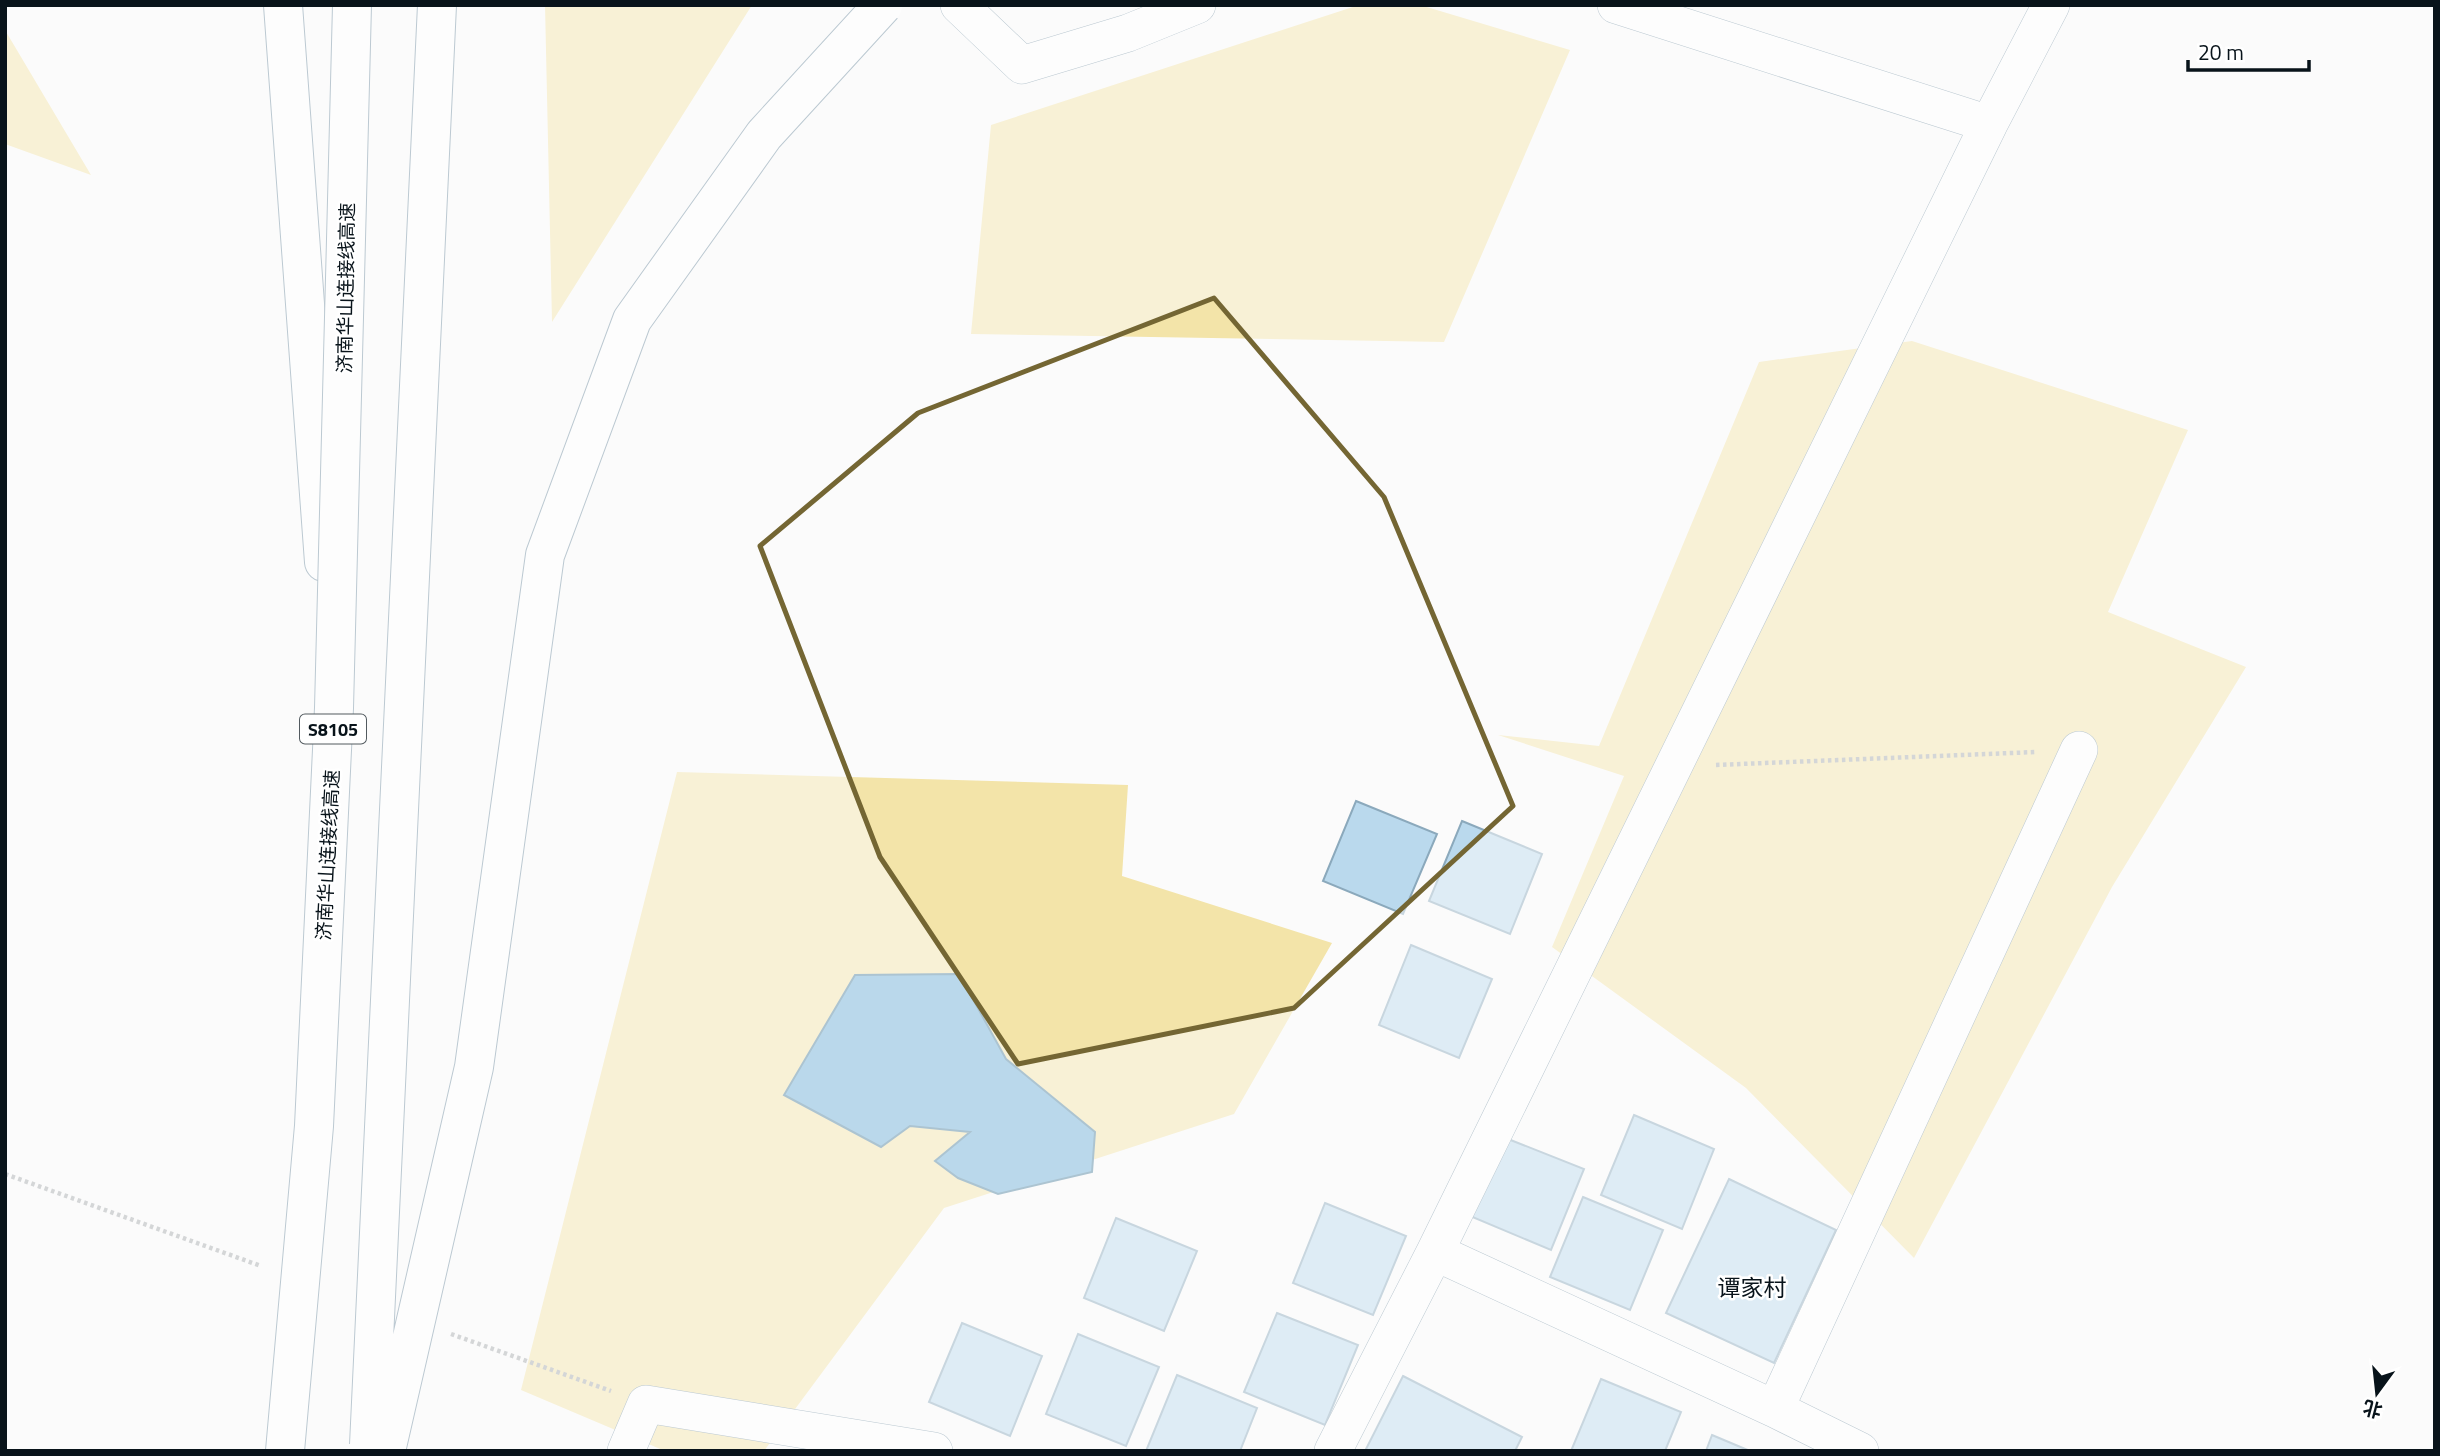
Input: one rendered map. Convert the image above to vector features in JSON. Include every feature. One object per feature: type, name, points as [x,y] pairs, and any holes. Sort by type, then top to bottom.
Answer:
[{"type":"highway","points":[[283,5],[334,708]]},
{"type":"highway","name":"济南华山连接线高速","points":[[285,1451],[314,1126],[334,708],[352,5]]},
{"type":"highway","points":[[369,1451],[437,5]]},
{"type":"highway","points":[[386,1451],[474,1067],[545,555],[632,320],[764,135],[883,5]]},
{"type":"street","points":[[959,5],[1022,65],[1128,33],[1197,5]]},
{"type":"street","points":[[1616,5],[1989,124]]},
{"type":"street","points":[[1333,1451],[1435,1252],[1989,124],[2051,5]]},
{"type":"street","points":[[1774,1409],[2079,750]]},
{"type":"street","points":[[1435,1252],[1860,1451]]},
{"type":"street","points":[[626,1451],[646,1404],[934,1451]]},
{"type":"path","points":[[1673,767],[2079,750]]},
{"type":"highlighted area","points":[[1214,298],[1384,497],[1513,806],[1294,1008],[1018,1064],[880,857],[760,546],[918,413]]},
{"type":"shaded area","points":[[545,5],[752,5],[552,322]]},
{"type":"shaded area","points":[[1359,5],[1420,5],[1570,50],[1444,342],[971,334],[991,125]]},
{"type":"shaded area","points":[[5,30],[91,175],[5,144]]},
{"type":"shaded area","points":[[1912,341],[2188,430],[2108,612],[2246,667],[2112,887],[1914,1258],[1746,1088],[1552,947],[1624,776],[1498,735],[1599,746],[1759,362]]},
{"type":"shaded area","points":[[677,772],[1128,785],[1122,876],[1332,943],[1234,1114],[944,1208],[764,1451],[665,1451],[521,1390]]},
{"type":"water","points":[[959,974],[1006,1059],[1095,1132],[1092,1172],[998,1194],[958,1178],[935,1161],[970,1132],[910,1126],[881,1147],[784,1095],[855,975]]},
{"type":"building","points":[[1356,801],[1437,834],[1403,914],[1323,881]]},
{"type":"building","points":[[1462,821],[1542,854],[1510,934],[1429,901]]},
{"type":"building","points":[[1411,945],[1492,979],[1459,1058],[1379,1025]]},
{"type":"building","points":[[1634,1115],[1714,1149],[1682,1229],[1601,1195]]},
{"type":"building","points":[[1503,1137],[1584,1169],[1551,1250],[1470,1216]]},
{"type":"building","points":[[1729,1179],[1836,1230],[1774,1363],[1666,1313]]},
{"type":"building","points":[[1583,1197],[1663,1230],[1630,1310],[1550,1277]]},
{"type":"building","points":[[1325,1203],[1406,1236],[1373,1315],[1293,1283]]},
{"type":"building","points":[[1116,1218],[1197,1251],[1164,1331],[1084,1298]]},
{"type":"building","points":[[1277,1313],[1358,1345],[1325,1425],[1244,1392]]},
{"type":"building","points":[[962,1323],[1042,1356],[1010,1436],[929,1402]]},
{"type":"building","points":[[1078,1334],[1159,1367],[1126,1446],[1046,1414]]},
{"type":"building","points":[[1177,1375],[1257,1408],[1240,1451],[1146,1451]]},
{"type":"building","points":[[1403,1376],[1522,1437],[1515,1451],[1365,1451]]},
{"type":"building","points":[[1601,1379],[1681,1412],[1665,1451],[1571,1451]]},
{"type":"building","points":[[1712,1435],[1750,1451],[1706,1451]]},
{"type":"district","name":"谭家村","points":[[1752,1287]]}]
